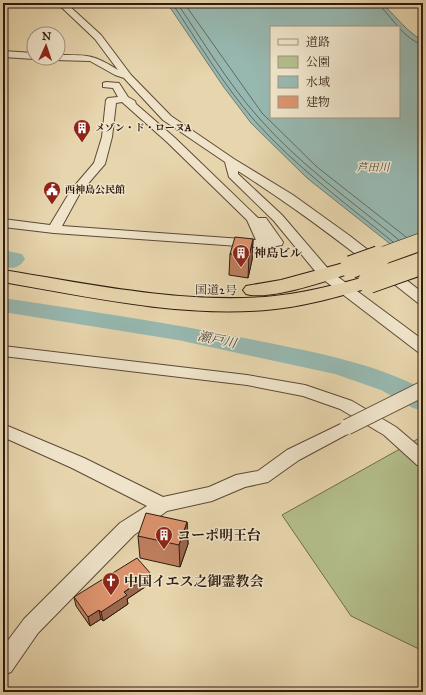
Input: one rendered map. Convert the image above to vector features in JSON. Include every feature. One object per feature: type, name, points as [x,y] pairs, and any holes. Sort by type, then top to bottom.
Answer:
[{"type":"highway","name":"国道2号","points":[[3,266],[152,286],[228,291],[256,290],[282,286],[351,267],[423,241]]},
{"type":"highway","name":"国道2号","points":[[3,276],[141,298],[219,305],[281,302],[344,289],[423,263]]},
{"type":"street","points":[[61,3],[98,37],[128,77],[167,118],[230,162],[289,198],[346,239],[423,300]]},
{"type":"street","points":[[3,54],[26,55]]},
{"type":"street","points":[[66,58],[86,58],[96,60],[118,75],[128,77]]},
{"type":"street","points":[[106,85],[116,85],[124,99],[171,140],[247,213],[252,218],[265,244]]},
{"type":"street","points":[[54,228],[75,192],[99,164],[107,137],[111,100],[124,99],[157,116],[167,118]]},
{"type":"street","points":[[230,162],[234,174],[278,218],[325,274],[423,348]]},
{"type":"street","points":[[3,223],[265,244],[277,242],[253,207],[252,191]]},
{"type":"street","points":[[3,351],[248,380],[306,391],[346,406],[384,427],[423,460]]},
{"type":"street","points":[[3,665],[31,626],[85,570],[128,529],[162,505],[212,494],[242,480],[262,477],[293,455],[423,389]]},
{"type":"street","points":[[3,430],[78,463],[162,505]]},
{"type":"green space","points":[[423,436],[423,651],[351,616],[282,515]]},
{"type":"water","name":"芦田川","points":[[167,3],[382,3],[407,29],[423,42],[423,270],[307,178],[251,123],[223,86]]},
{"type":"building","points":[[235,237],[253,239],[249,256],[230,254]]},
{"type":"building","points":[[146,513],[187,522],[179,545],[138,536]]},
{"type":"building","name":"中国イエス之御霊教会","points":[[137,558],[151,574],[124,592],[127,595],[101,612],[99,610],[88,617],[74,597]]},
{"type":"waterway","points":[[3,257],[14,259],[11,262]]},
{"type":"waterway","name":"瀬戸川","points":[[3,305],[178,332],[339,366],[390,383],[423,401]]},
{"type":"place","name":"メゾン・ド・ローヌA","points":[[82,143]]},
{"type":"place","name":"西神島公民館","points":[[52,205]]},
{"type":"place","name":"神島ビル","points":[[241,268]]},
{"type":"place","name":"コーポ明王台","points":[[164,550]]},
{"type":"place","name":"中国イエス之御霊教会","points":[[111,596]]}]
